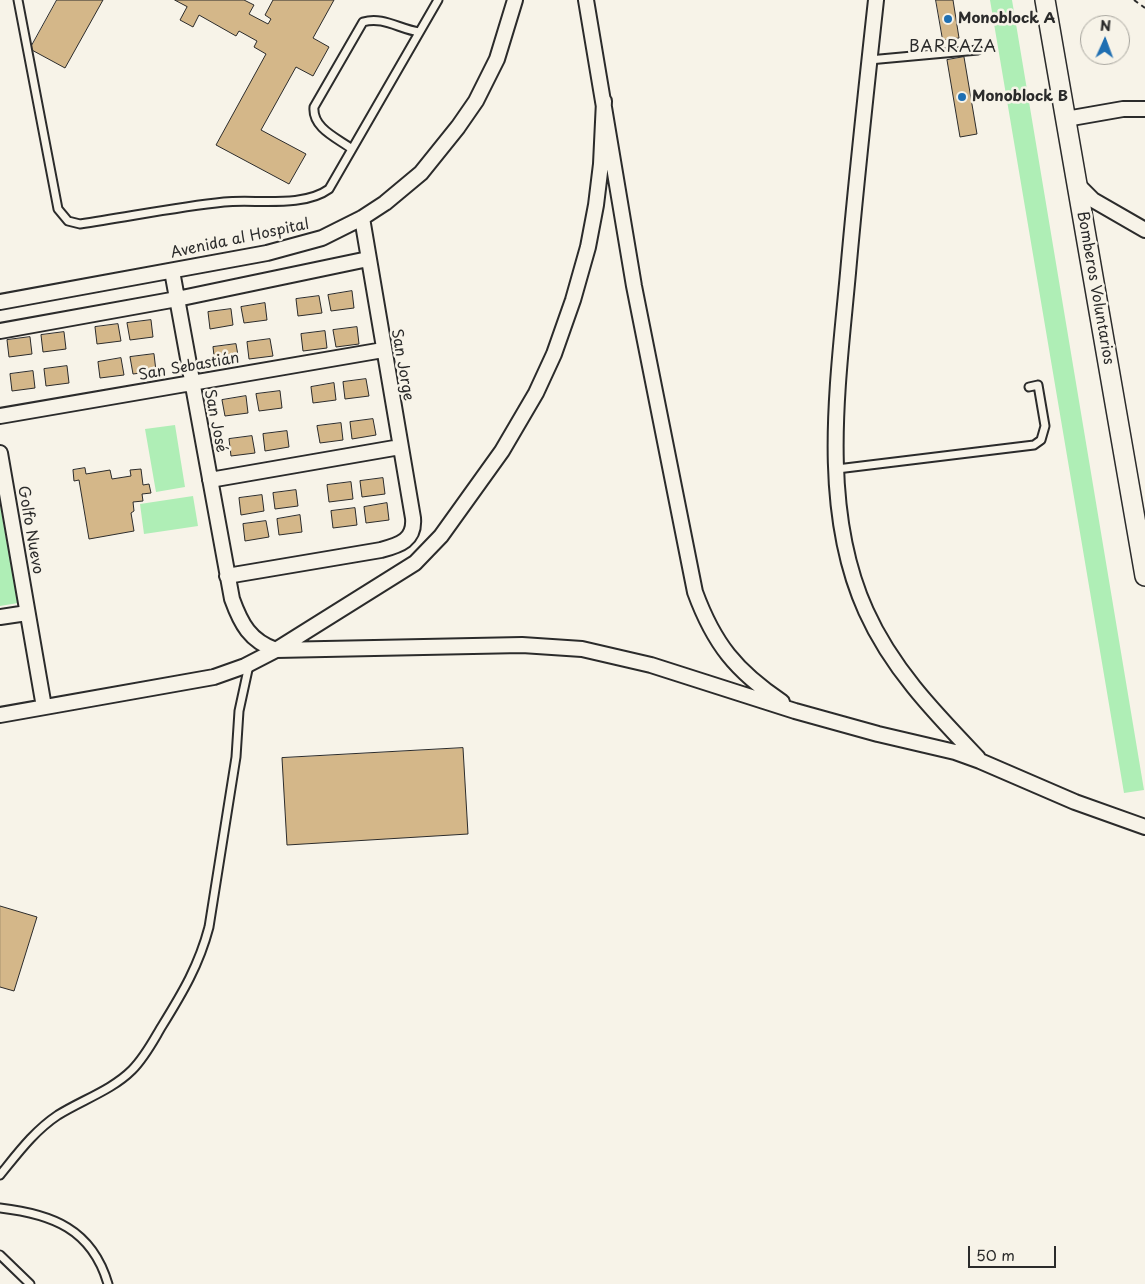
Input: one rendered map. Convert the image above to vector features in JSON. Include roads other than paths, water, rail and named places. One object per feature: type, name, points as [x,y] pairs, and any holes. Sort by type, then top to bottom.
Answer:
[{"type":"main road","name":"Bomberos Voluntarios","points":[[1045,0],[1145,576]]},
{"type":"street","name":"Avenida al Hospital","points":[[0,302],[172,271],[299,245],[336,232],[362,218],[385,204],[421,173],[458,127],[476,101],[498,59],[515,0]]},
{"type":"street","points":[[586,0],[634,286],[695,592],[704,618],[718,643],[735,664],[771,695],[795,711]]},
{"type":"street","points":[[876,0],[841,352],[836,432],[841,517],[846,545],[866,610],[897,666],[913,687],[980,760]]},
{"type":"street","points":[[0,715],[214,677],[250,663],[276,650],[415,564],[441,536],[502,451],[536,393],[554,354],[574,300],[588,247],[601,164],[604,101]]},
{"type":"street","points":[[1066,119],[1122,109],[1145,109]]},
{"type":"street","points":[[1077,184],[1093,200],[1145,230]]},
{"type":"street","name":"San Jorge","points":[[227,576],[395,547],[403,544],[411,535],[413,518],[362,218]]},
{"type":"street","points":[[0,331],[176,299],[368,259]]},
{"type":"street","name":"San José","points":[[172,271],[227,576],[240,620],[249,634],[262,645],[276,650]]},
{"type":"street","name":"San Sebastián","points":[[0,416],[383,350]]},
{"type":"street","points":[[210,480],[400,446]]},
{"type":"street","name":"Golfo Nuevo","points":[[0,453],[44,707]]},
{"type":"street","points":[[0,617],[27,613]]},
{"type":"street","points":[[276,650],[522,645],[582,650],[651,665],[795,711],[980,760],[1075,802],[1145,827]]},
{"type":"lane","points":[[18,0],[58,209],[60,215],[71,223],[80,224],[225,202],[307,199],[329,189],[438,0]]},
{"type":"lane","points":[[352,149],[318,125],[314,107],[363,22],[379,19],[404,30],[419,32]]},
{"type":"lane","points":[[869,60],[978,50]]},
{"type":"lane","points":[[837,469],[1034,445],[1041,440],[1045,426],[1038,385],[1029,387]]},
{"type":"lane","points":[[0,1175],[39,1130],[59,1115],[114,1084],[132,1070],[143,1057],[194,973],[209,927],[236,757],[239,711],[250,663]]},
{"type":"lane","points":[[0,1208],[26,1211],[54,1219],[71,1228],[88,1244],[100,1263],[108,1284]]},
{"type":"lane","points":[[0,1255],[30,1284]]},
{"type":"place","name":"Monoblock A","points":[[948,19]]},
{"type":"place","name":"Monoblock B","points":[[962,97]]},
{"type":"district","name":"BARRAZA","points":[[953,48]]}]
